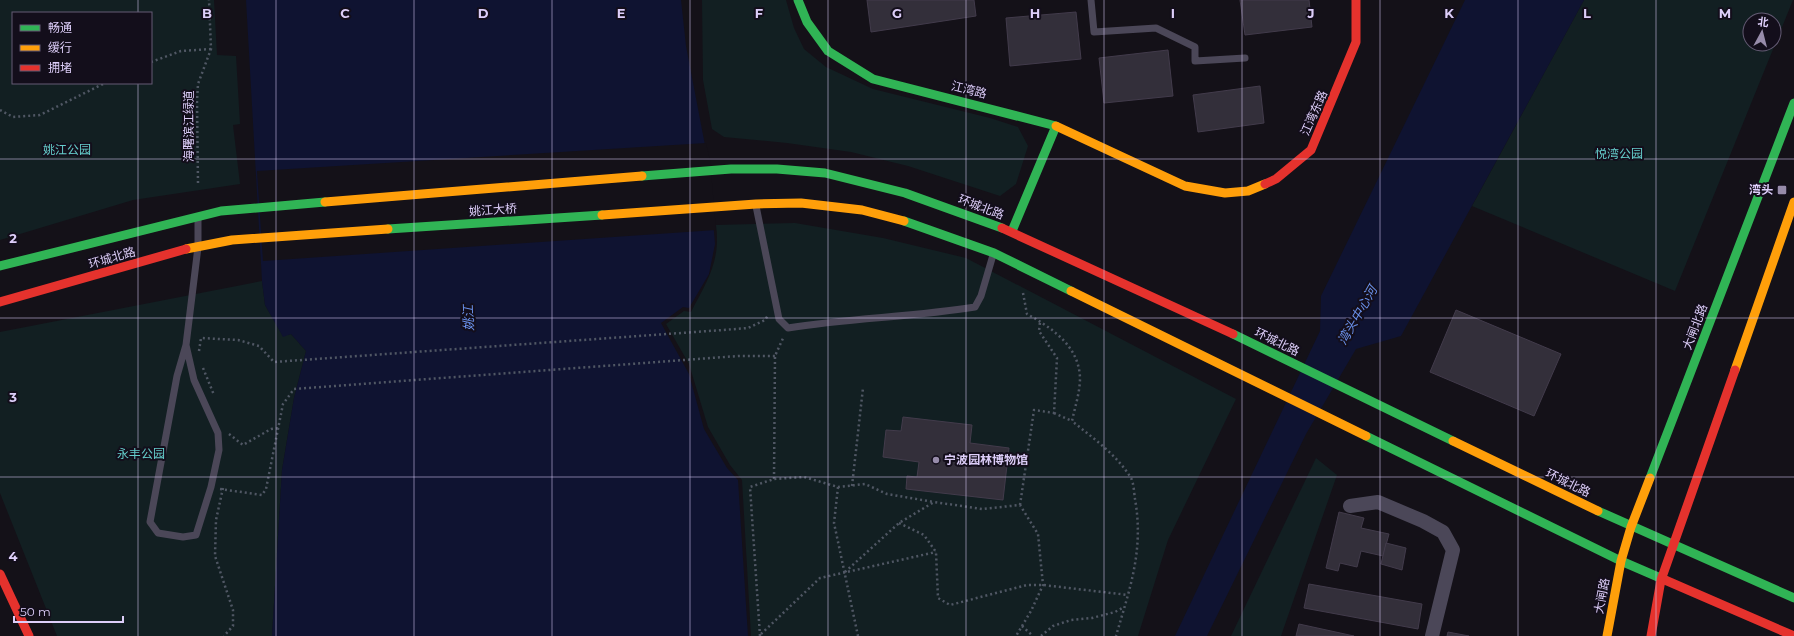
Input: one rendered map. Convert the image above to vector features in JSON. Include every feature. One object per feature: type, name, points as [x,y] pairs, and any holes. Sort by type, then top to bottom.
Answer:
[{"type":"main road","name":"江湾路","points":[[798,0],[807,22],[828,51],[873,79],[1056,126]]},
{"type":"main road","name":"江湾东路","points":[[1056,126],[1185,186],[1225,193],[1248,191],[1276,179],[1311,150],[1356,42],[1356,0]]},
{"type":"main road","name":"大闸北路","points":[[1621,561],[1630,527],[1794,103]]},
{"type":"main road","points":[[1012,232],[1056,126]]},
{"type":"main road","name":"环城北路","points":[[730,170],[777,169],[825,173],[919,197],[1012,232],[1181,309],[1452,439],[1630,527],[1673,547],[1794,598]]},
{"type":"main road","name":"姚江大桥","points":[[220,211],[730,170]]},
{"type":"main road","points":[[1651,636],[1661,580],[1794,202]]},
{"type":"main road","points":[[756,204],[817,204],[878,214],[916,223],[994,253],[1437,472],[1621,561],[1661,580],[1794,636]]},
{"type":"main road","name":"姚江大桥","points":[[232,240],[756,204]]},
{"type":"main road","name":"环城北路","points":[[0,266],[220,211]]},
{"type":"main road","points":[[153,218],[180,220]]},
{"type":"main road","name":"环城北路","points":[[0,302],[190,248],[232,240]]},
{"type":"main road","name":"大闸路","points":[[1607,636],[1621,561]]},
{"type":"main road","points":[[0,574],[29,636]]},
{"type":"street","points":[[1350,506],[1378,502],[1423,521],[1443,532],[1453,550],[1432,636]]},
{"type":"lane","points":[[1090,0],[1094,32],[1156,28],[1194,47],[1195,61],[1244,58]]},
{"type":"lane","points":[[756,204],[779,319],[788,328],[812,324],[948,312],[975,307],[981,296],[994,253]]},
{"type":"lane","points":[[186,345],[194,380],[218,433],[219,450],[212,488],[196,535],[182,537],[158,533],[150,522],[177,376],[186,345],[198,247],[198,216]]},
{"type":"path","name":"海曙滨江绿道","points":[[198,183],[198,84],[211,49],[209,0]]},
{"type":"path","points":[[152,62],[181,51],[211,49]]},
{"type":"path","points":[[0,110],[13,117],[40,116],[103,84]]},
{"type":"path","points":[[1023,293],[1027,314],[1064,340],[1078,362],[1080,379],[1072,421]]},
{"type":"path","points":[[198,355],[202,338],[238,340],[259,346],[274,362],[748,328],[765,320],[775,298]]},
{"type":"path","points":[[1040,322],[1040,331],[1057,358],[1054,413]]},
{"type":"path","points":[[774,479],[775,356],[788,328]]},
{"type":"path","points":[[212,488],[262,495],[266,489],[283,404],[294,389],[712,359],[775,356]]},
{"type":"path","points":[[201,362],[215,398]]},
{"type":"path","points":[[852,486],[864,388]]},
{"type":"path","points":[[1016,636],[1031,611],[1043,585],[1038,534],[1020,505],[1034,410],[1054,413],[1072,421],[1114,455],[1132,480],[1139,543],[1135,568],[1116,636]]},
{"type":"path","points":[[227,426],[229,442]]},
{"type":"path","points":[[229,434],[243,444],[271,429],[279,428]]},
{"type":"path","points":[[760,635],[750,487],[774,479],[804,477],[838,488],[866,484],[887,494],[982,509],[1020,505]]},
{"type":"path","points":[[224,483],[216,520],[215,556],[233,610],[233,626],[224,636]]},
{"type":"path","points":[[838,488],[834,523],[858,636]]},
{"type":"path","points":[[845,572],[899,523],[934,502]]},
{"type":"path","points":[[899,523],[924,535],[936,552],[938,598],[950,605],[1027,585],[1043,585],[1128,595]]},
{"type":"path","points":[[760,635],[820,578],[936,552]]},
{"type":"path","points":[[1041,636],[1053,626],[1071,620],[1092,618],[1115,612],[1124,607]]},
{"type":"path","points":[[1022,626],[1033,636]]},
{"type":"green space","name":"姚江公园","points":[[0,0],[214,0],[217,55],[236,56],[240,124],[233,125],[240,184],[133,200],[0,240]]},
{"type":"green space","points":[[702,0],[786,0],[794,28],[804,49],[826,67],[873,89],[990,118],[1018,127],[1028,146],[1016,184],[1000,196],[908,166],[851,152],[787,143],[724,137],[712,129],[703,80]]},
{"type":"green space","name":"悦湾公园","points":[[1584,0],[1793,0],[1782,27],[1782,12],[1742,12],[1742,52],[1772,52],[1675,291],[1472,206]]},
{"type":"green space","points":[[795,223],[883,238],[966,258],[1236,399],[1168,540],[1138,636],[751,636],[742,480],[730,465],[708,427],[689,364],[666,324],[684,311],[691,312],[715,260],[717,238],[716,225]]},
{"type":"green space","name":"永丰公园","points":[[262,281],[265,305],[283,336],[291,334],[306,351],[294,398],[282,470],[272,636],[57,636],[0,493],[0,332]]},
{"type":"green space","points":[[1316,458],[1337,475],[1281,636],[1231,636]]},
{"type":"water","name":"姚江","points":[[246,0],[681,0],[686,46],[708,161],[715,244],[709,274],[689,308],[683,307],[661,323],[689,374],[704,429],[727,468],[738,480],[748,636],[272,636],[282,470],[294,398],[306,351],[291,334],[283,337],[265,305],[262,281]]},
{"type":"water","name":"湾头中心河","points":[[1465,0],[1584,0],[1401,336],[1356,349],[1306,434],[1207,636],[1175,636],[1320,331],[1321,296]]},
{"type":"pier","points":[[706,143],[710,160],[716,230],[263,261],[257,171]]},
{"type":"building","points":[[867,0],[974,0],[976,16],[871,32]]},
{"type":"building","points":[[1240,0],[1309,0],[1312,27],[1245,35]]},
{"type":"building","points":[[1076,12],[1081,59],[1010,66],[1006,18]]},
{"type":"building","points":[[1168,50],[1173,96],[1104,103],[1099,58]]},
{"type":"building","points":[[1260,86],[1264,123],[1198,132],[1193,95]]},
{"type":"building","points":[[1456,310],[1561,354],[1534,416],[1430,372]]},
{"type":"building","points":[[903,417],[972,425],[970,443],[1009,448],[1003,500],[906,489],[907,476],[917,477],[919,462],[883,457],[886,430],[901,431]]},
{"type":"building","points":[[1339,512],[1364,518],[1361,528],[1389,534],[1383,556],[1361,551],[1357,567],[1340,563],[1338,571],[1326,568]]},
{"type":"building","points":[[1386,543],[1406,548],[1402,570],[1381,564]]},
{"type":"building","points":[[1309,584],[1422,604],[1418,629],[1304,608]]},
{"type":"building","points":[[1299,624],[1354,636],[1296,636]]},
{"type":"building","points":[[1448,632],[1469,636],[1447,636]]},
{"type":"traffic: fast","points":[[798,0],[807,22],[828,51],[873,79],[1056,126],[1012,231]]},
{"type":"traffic: fast","points":[[1650,478],[1794,103]]},
{"type":"traffic: fast","points":[[642,176],[731,169],[777,169],[825,173],[905,193],[1002,228]]},
{"type":"traffic: fast","points":[[0,266],[221,211],[325,202]]},
{"type":"traffic: fast","points":[[388,229],[602,215]]},
{"type":"traffic: fast","points":[[904,221],[994,253],[1071,291]]},
{"type":"traffic: fast","points":[[1233,334],[1453,441]]},
{"type":"traffic: fast","points":[[1366,436],[1621,561],[1665,580]]},
{"type":"traffic: fast","points":[[1598,511],[1794,598]]},
{"type":"traffic: slow","points":[[1056,126],[1185,186],[1225,193],[1248,191],[1265,184]]},
{"type":"traffic: slow","points":[[325,202],[642,176]]},
{"type":"traffic: slow","points":[[1735,370],[1794,202]]},
{"type":"traffic: slow","points":[[602,215],[756,204],[801,203],[862,210],[904,221]]},
{"type":"traffic: slow","points":[[186,249],[232,240],[388,229]]},
{"type":"traffic: slow","points":[[1071,291],[1366,436]]},
{"type":"traffic: slow","points":[[1453,441],[1598,511]]},
{"type":"traffic: slow","points":[[1607,636],[1621,561],[1631,527],[1650,478]]},
{"type":"traffic: jam","points":[[1265,184],[1276,179],[1311,150],[1356,42],[1356,0]]},
{"type":"traffic: jam","points":[[1002,228],[1233,334]]},
{"type":"traffic: jam","points":[[0,302],[186,249]]},
{"type":"traffic: jam","points":[[1651,636],[1661,580],[1735,370]]},
{"type":"traffic: jam","points":[[0,574],[29,636]]},
{"type":"traffic: jam","points":[[1665,580],[1794,636]]},
{"type":"place","name":"湾头","points":[[1782,190]]},
{"type":"place","name":"宁波园林博物馆","points":[[936,460]]}]
